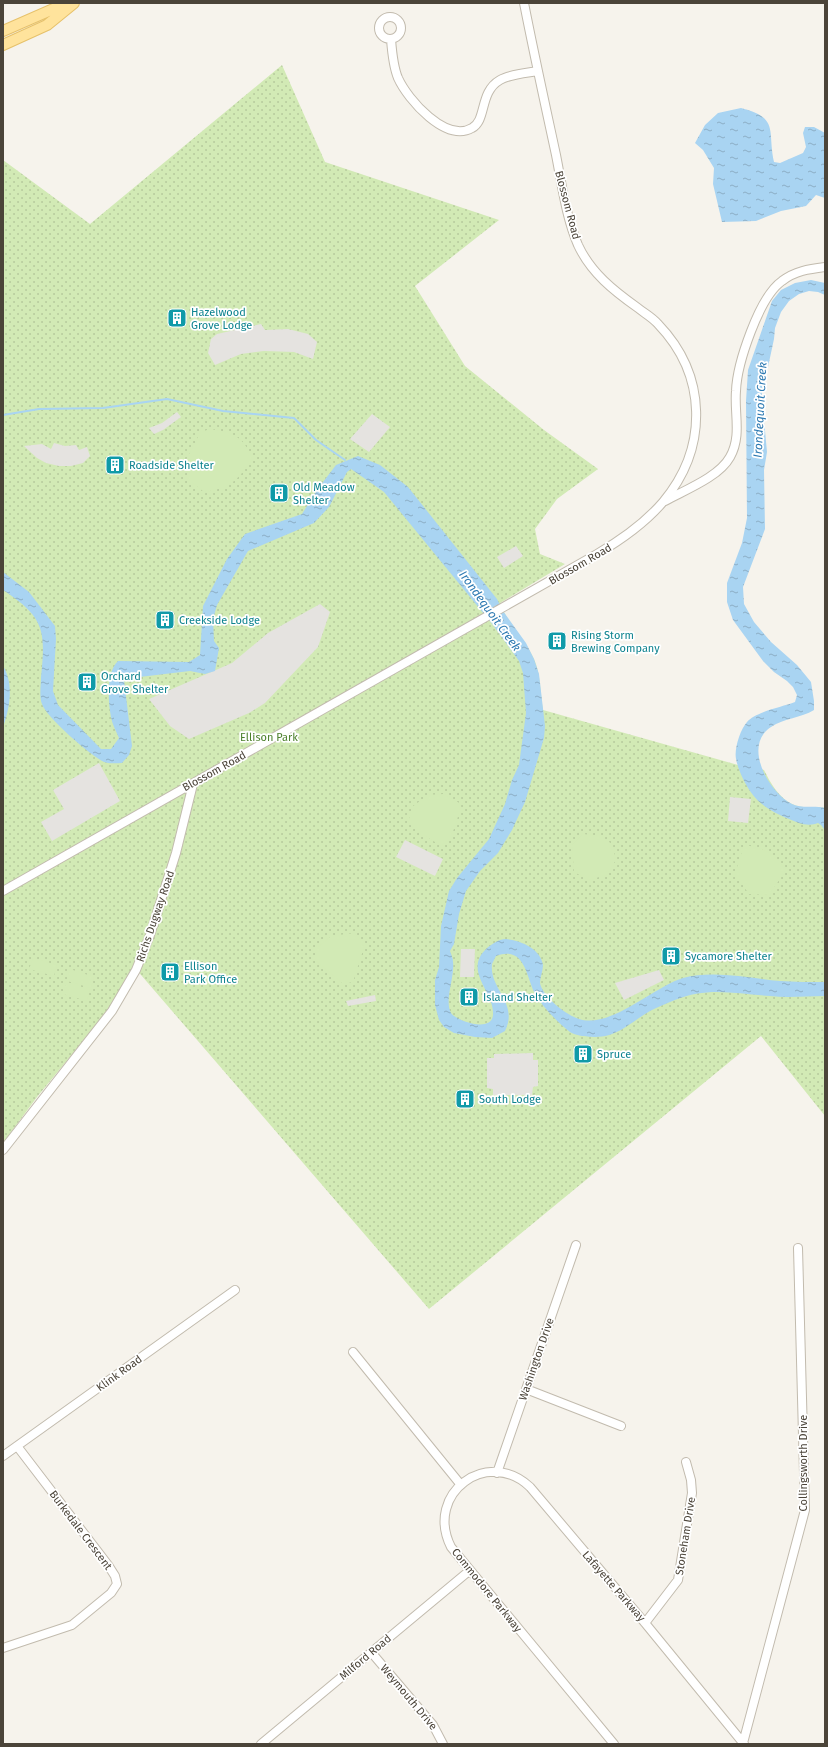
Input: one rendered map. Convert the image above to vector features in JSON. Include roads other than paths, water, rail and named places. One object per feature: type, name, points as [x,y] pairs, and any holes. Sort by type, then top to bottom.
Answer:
[{"type":"main road","points":[[3,30],[67,3]]},
{"type":"main road","points":[[3,45],[47,25],[74,3]]},
{"type":"street","name":"Blossom Road","points":[[3,891],[615,543],[637,527],[663,502],[682,471],[690,455],[697,413],[692,380],[678,348],[669,335],[656,322],[605,282],[584,257],[578,245],[562,188],[524,3]]},
{"type":"street","points":[[391,39],[394,67],[398,78],[412,100],[438,123],[455,131],[467,131],[474,127],[479,121],[487,93],[494,84],[507,77],[538,71]]},
{"type":"street","points":[[663,502],[713,474],[730,458],[737,440],[736,391],[740,366],[758,316],[768,295],[781,282],[790,276],[807,269],[825,267]]},
{"type":"street","name":"Richs Dugway Road","points":[[3,1150],[112,1011],[136,970],[150,935],[176,853],[193,784]]},
{"type":"street","name":"Washington Drive","points":[[497,1473],[576,1245]]},
{"type":"street","name":"Collingsworth Drive","points":[[744,1743],[805,1510],[798,1248]]},
{"type":"street","name":"Klink Road","points":[[3,1456],[235,1290]]},
{"type":"street","points":[[354,1352],[461,1485]]},
{"type":"street","points":[[526,1389],[620,1426]]},
{"type":"street","name":"Burkedale Crescent","points":[[3,1648],[72,1625],[111,1593],[117,1584],[115,1576],[108,1565],[17,1446]]},
{"type":"street","name":"Stoneham Drive","points":[[646,1623],[678,1580],[692,1493],[691,1480],[686,1462]]},
{"type":"street","name":"Lafayette Parkway","points":[[461,1485],[476,1476],[497,1473],[516,1477],[530,1487],[646,1623],[744,1743]]},
{"type":"street","name":"Commodore Parkway","points":[[461,1485],[446,1507],[444,1524],[445,1533],[451,1547],[469,1571],[614,1744]]},
{"type":"street","name":"Milford Road","points":[[260,1744],[469,1571]]},
{"type":"street","name":"Weymouth Drive","points":[[371,1652],[433,1725],[443,1744]]},
{"type":"water","points":[[741,108],[762,116],[767,121],[770,127],[774,162],[780,163],[803,153],[806,147],[803,133],[805,127],[814,127],[825,133],[825,198],[816,195],[806,206],[781,211],[756,221],[722,222],[713,184],[714,168],[703,150],[695,143],[705,125],[718,113]]},
{"type":"water","name":"Irondequoit Creek","points":[[811,280],[825,283],[825,295],[818,292],[809,291],[799,294],[789,301],[781,312],[775,328],[768,367],[763,381],[760,414],[764,420],[767,452],[764,470],[765,529],[743,587],[744,604],[754,622],[771,642],[797,665],[811,682],[814,701],[814,710],[804,715],[776,724],[763,735],[759,745],[759,757],[762,768],[775,790],[792,804],[825,808],[825,830],[818,823],[807,825],[799,823],[768,808],[753,795],[740,771],[736,759],[736,750],[744,725],[756,715],[795,702],[797,695],[793,687],[787,681],[774,672],[763,661],[733,620],[727,602],[727,583],[742,543],[747,518],[746,401],[748,370],[772,301],[781,290],[795,283]]},
{"type":"water","name":"Irondequoit Creek","points":[[358,456],[380,465],[408,487],[497,599],[503,611],[526,643],[539,674],[545,726],[544,738],[525,802],[512,830],[498,853],[480,871],[466,891],[459,914],[454,944],[450,951],[453,959],[453,974],[449,995],[449,1008],[451,1013],[466,1022],[474,1024],[487,1023],[491,1020],[493,1015],[492,1006],[481,982],[478,973],[478,965],[480,957],[487,948],[493,943],[503,939],[523,943],[538,954],[543,965],[540,983],[545,994],[561,1009],[579,1019],[591,1020],[605,1018],[632,1006],[671,983],[683,978],[695,976],[719,975],[780,981],[825,982],[825,996],[784,997],[722,992],[699,993],[672,1001],[656,1008],[620,1031],[612,1034],[595,1037],[582,1036],[570,1032],[551,1014],[535,994],[523,964],[519,958],[506,954],[496,956],[492,964],[492,973],[508,1012],[508,1021],[505,1031],[492,1038],[475,1037],[454,1033],[444,1027],[439,1020],[435,1005],[435,980],[439,967],[441,926],[449,891],[457,878],[489,839],[505,804],[512,780],[519,765],[526,713],[523,673],[519,661],[493,625],[384,492],[351,469],[347,472],[329,507],[314,523],[248,551],[217,605],[213,619],[214,641],[219,648],[215,671],[205,674],[190,671],[124,680],[132,746],[129,755],[122,763],[106,763],[89,752],[70,736],[45,710],[41,698],[43,647],[39,626],[27,608],[3,590],[3,572],[29,592],[55,626],[56,639],[53,691],[58,705],[101,749],[111,749],[119,738],[113,725],[109,696],[111,672],[118,661],[189,662],[200,655],[203,606],[227,559],[245,534],[302,514],[317,490],[336,465]]},
{"type":"water","points":[[3,666],[9,680],[10,696],[8,712],[3,727]]},
{"type":"waterway","points":[[3,415],[39,409],[103,408],[167,399],[223,411],[294,418],[316,440],[345,460]]},
{"type":"place","name":"Hazelwood Grove Lodge","points":[[177,318]]},
{"type":"place","name":"Roadside Shelter","points":[[115,465]]},
{"type":"place","name":"Old Meadow Shelter","points":[[279,493]]},
{"type":"place","name":"Creekside Lodge","points":[[165,620]]},
{"type":"place","name":"Rising Storm Brewing Company","points":[[557,641]]},
{"type":"place","name":"Orchard Grove Shelter","points":[[87,682]]},
{"type":"place","name":"Sycamore Shelter","points":[[671,956]]},
{"type":"place","name":"Ellison Park Office","points":[[170,972]]},
{"type":"place","name":"Island Shelter","points":[[469,997]]},
{"type":"place","name":"Spruce","points":[[583,1054]]},
{"type":"place","name":"South Lodge","points":[[465,1099]]},
{"type":"park label","name":"Ellison Park","points":[[269,737]]}]
